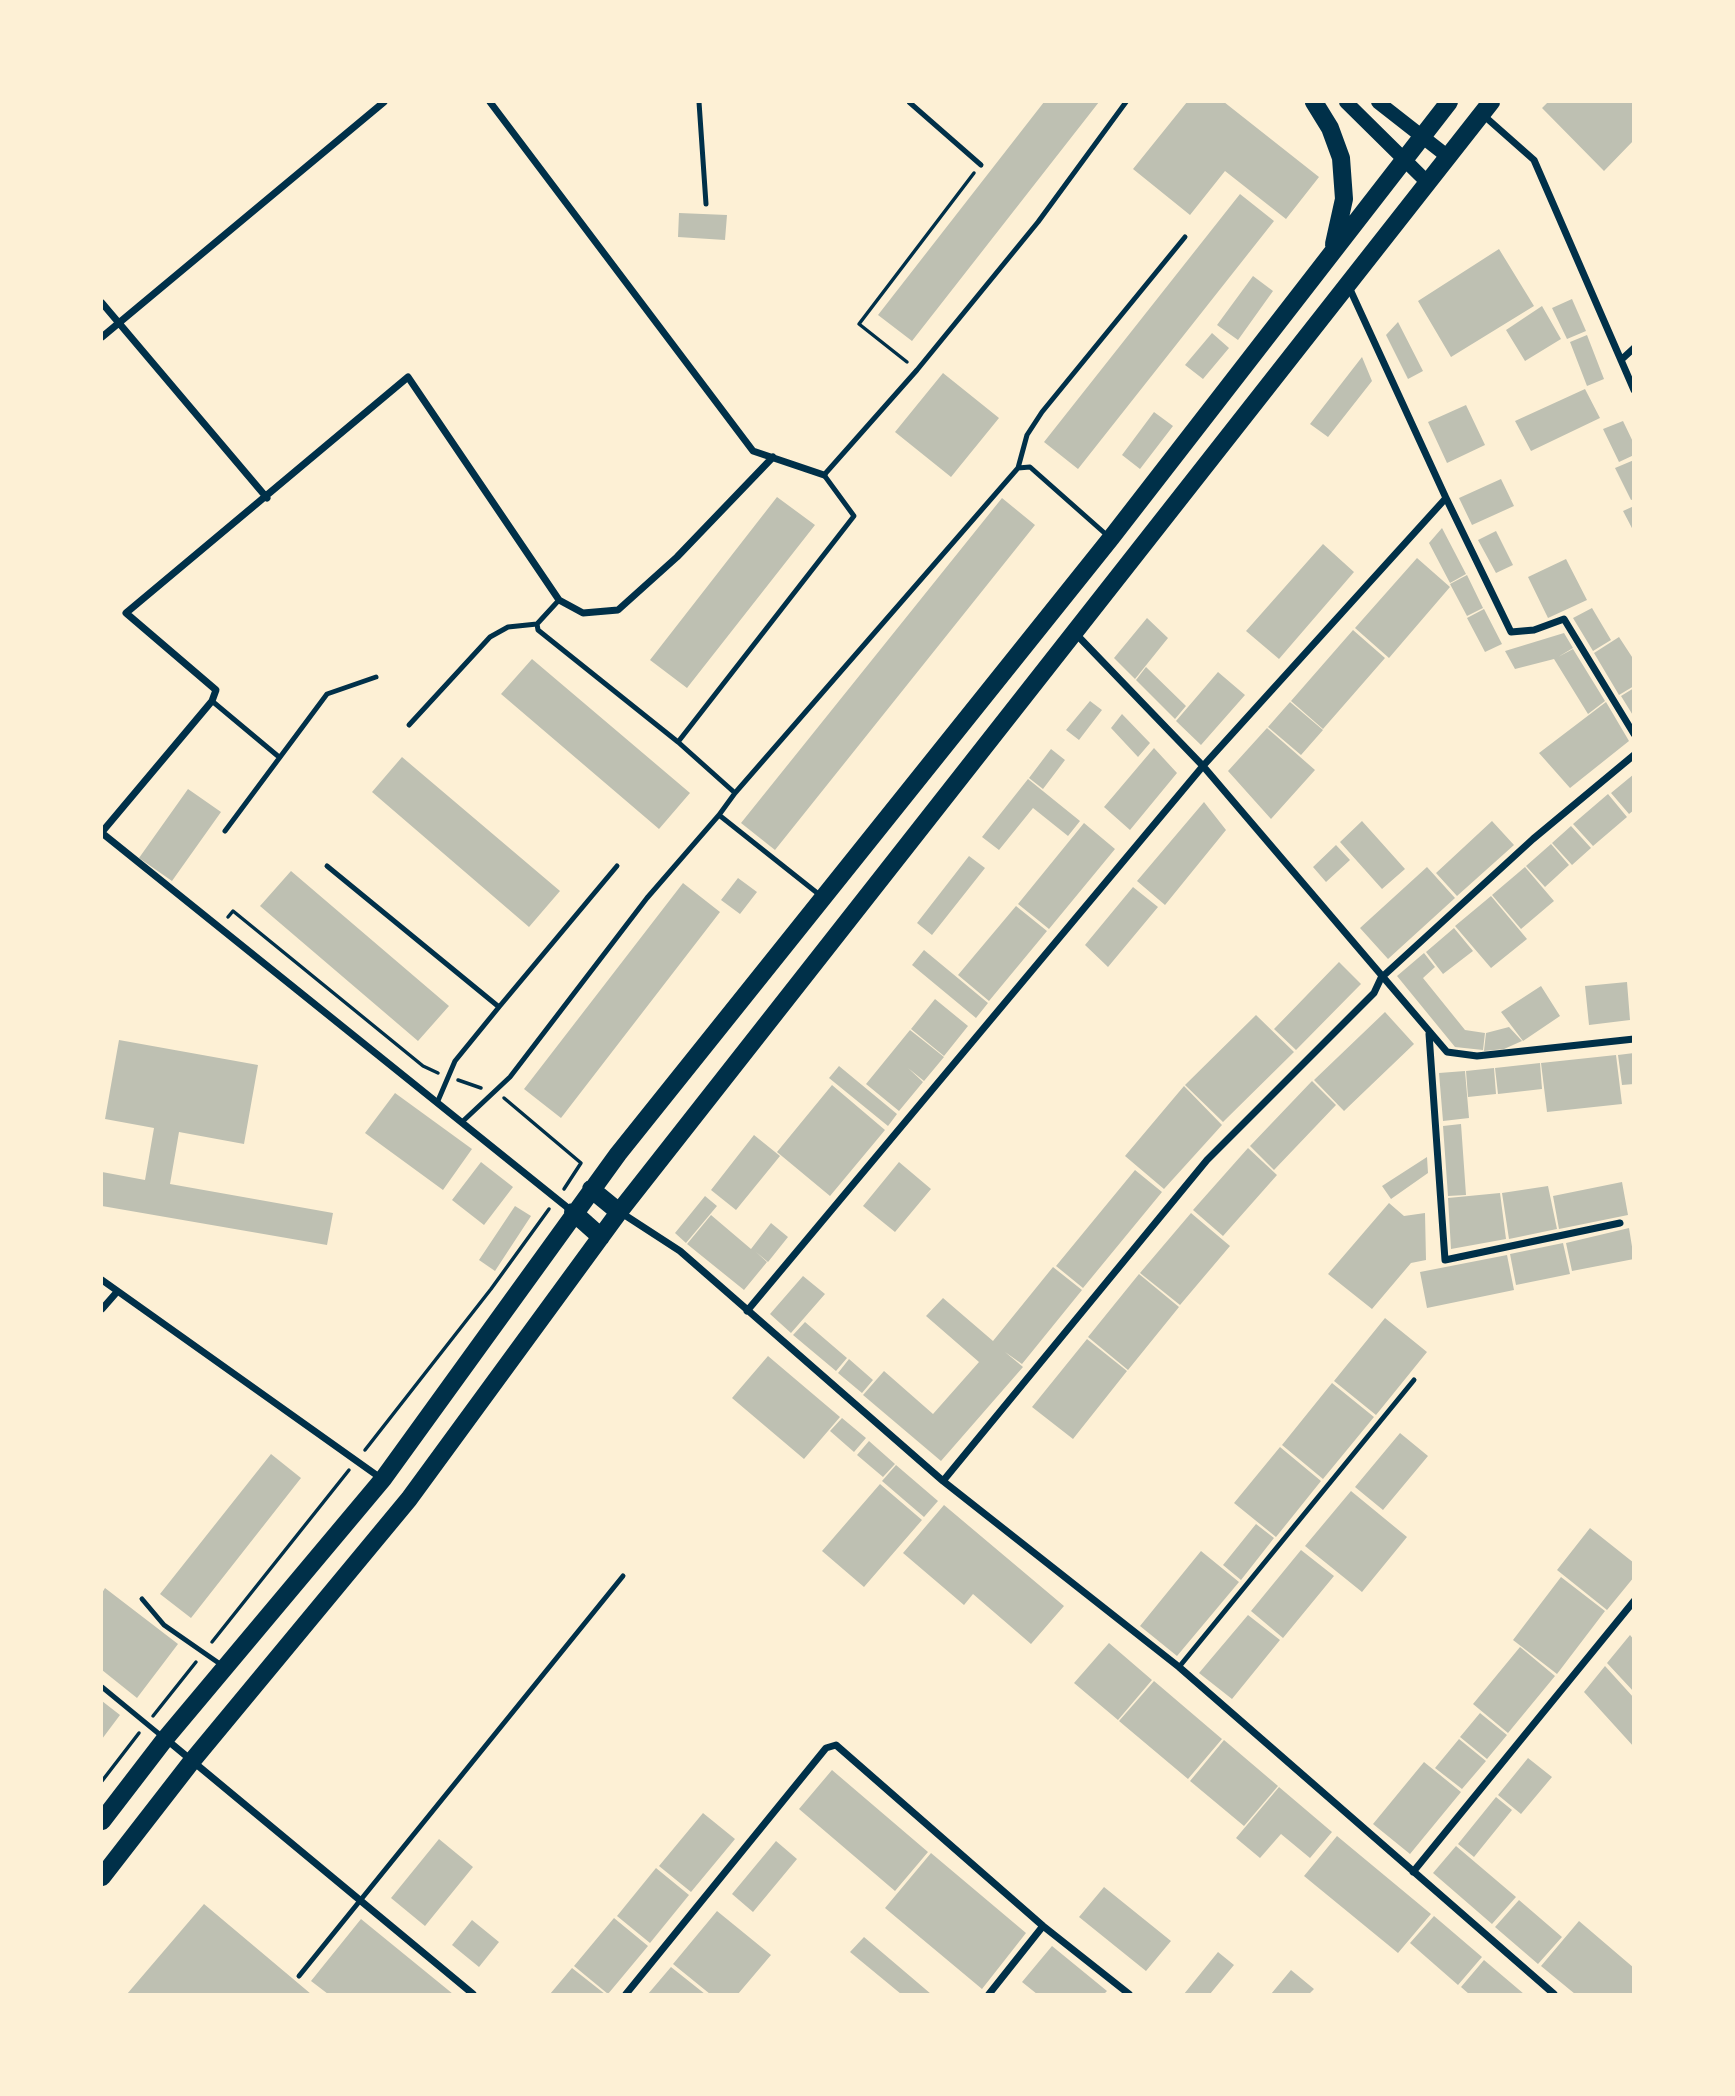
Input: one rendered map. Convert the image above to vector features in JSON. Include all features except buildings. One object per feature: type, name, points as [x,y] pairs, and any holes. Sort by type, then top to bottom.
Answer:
[{"type":"main road","points":[[1314,102],[1336,142],[1343,182],[1341,224],[1331,256]]},
{"type":"main road","points":[[1346,102],[1426,181]]},
{"type":"main road","points":[[1378,102],[1447,156]]},
{"type":"main road","points":[[102,1821],[165,1739],[383,1479],[573,1212],[1111,538],[1450,102]]},
{"type":"main road","points":[[102,1877],[192,1761],[409,1499],[619,1212],[1426,181],[1486,108]]},
{"type":"main road","points":[[1111,538],[1133,558]]},
{"type":"main road","points":[[591,1189],[619,1212]]},
{"type":"main road","points":[[573,1212],[601,1237]]},
{"type":"street","points":[[102,337],[384,102]]},
{"type":"street","points":[[490,102],[753,451],[824,475]]},
{"type":"street","points":[[1486,108],[1534,160],[1633,390]]},
{"type":"street","points":[[1348,284],[1511,632],[1534,630],[1564,619],[1633,734]]},
{"type":"street","points":[[102,303],[120,321],[267,498]]},
{"type":"street","points":[[1621,360],[1633,348]]},
{"type":"street","points":[[573,1212],[102,832],[212,701],[216,690],[126,613],[267,498],[408,377],[559,600],[583,613],[618,610],[687,548],[772,457]]},
{"type":"street","points":[[747,1311],[1203,766],[1446,498]]},
{"type":"street","points":[[1074,632],[1203,766],[1381,978],[1447,1052],[1477,1056],[1633,1039]]},
{"type":"street","points":[[943,1481],[1207,1160],[1374,993],[1381,978],[1533,839],[1633,755]]},
{"type":"street","points":[[1429,1033],[1445,1260],[1620,1223]]},
{"type":"street","points":[[619,1212],[680,1251],[943,1481],[1179,1667],[1554,1994]]},
{"type":"street","points":[[102,1280],[116,1293],[383,1479]]},
{"type":"street","points":[[102,1309],[116,1293]]},
{"type":"street","points":[[1413,1872],[1633,1601]]},
{"type":"street","points":[[165,1739],[473,1994]]},
{"type":"street","points":[[626,1994],[831,1745],[841,1747],[1043,1926],[1129,1994]]},
{"type":"street","points":[[989,1994],[1043,1926]]},
{"type":"lane","points":[[699,102],[706,204]]},
{"type":"lane","points":[[909,102],[981,165]]},
{"type":"lane","points":[[678,742],[854,516],[824,475],[917,370],[1038,222],[1126,102]]},
{"type":"lane","points":[[462,1122],[510,1077],[647,898],[1018,468],[1027,435],[1042,412],[1185,237]]},
{"type":"lane","points":[[1018,468],[1030,467],[1111,538]]},
{"type":"lane","points":[[409,725],[490,637],[508,627],[537,624],[559,600]]},
{"type":"lane","points":[[537,624],[537,630],[678,742],[735,793]]},
{"type":"lane","points":[[225,831],[327,694],[376,677]]},
{"type":"lane","points":[[212,701],[279,757]]},
{"type":"lane","points":[[719,814],[822,897]]},
{"type":"lane","points":[[327,866],[499,1007]]},
{"type":"lane","points":[[438,1103],[455,1060],[617,866]]},
{"type":"lane","points":[[1179,1667],[1414,1380]]},
{"type":"lane","points":[[299,1976],[623,1576]]},
{"type":"lane","points":[[142,1599],[164,1625],[226,1668]]},
{"type":"lane","points":[[102,1687],[165,1739]]},
{"type":"path","points":[[917,370],[859,324],[981,165]]},
{"type":"path","points":[[102,1780],[491,1289],[581,1163],[494,1093],[423,1066],[233,911],[220,927]]}]
